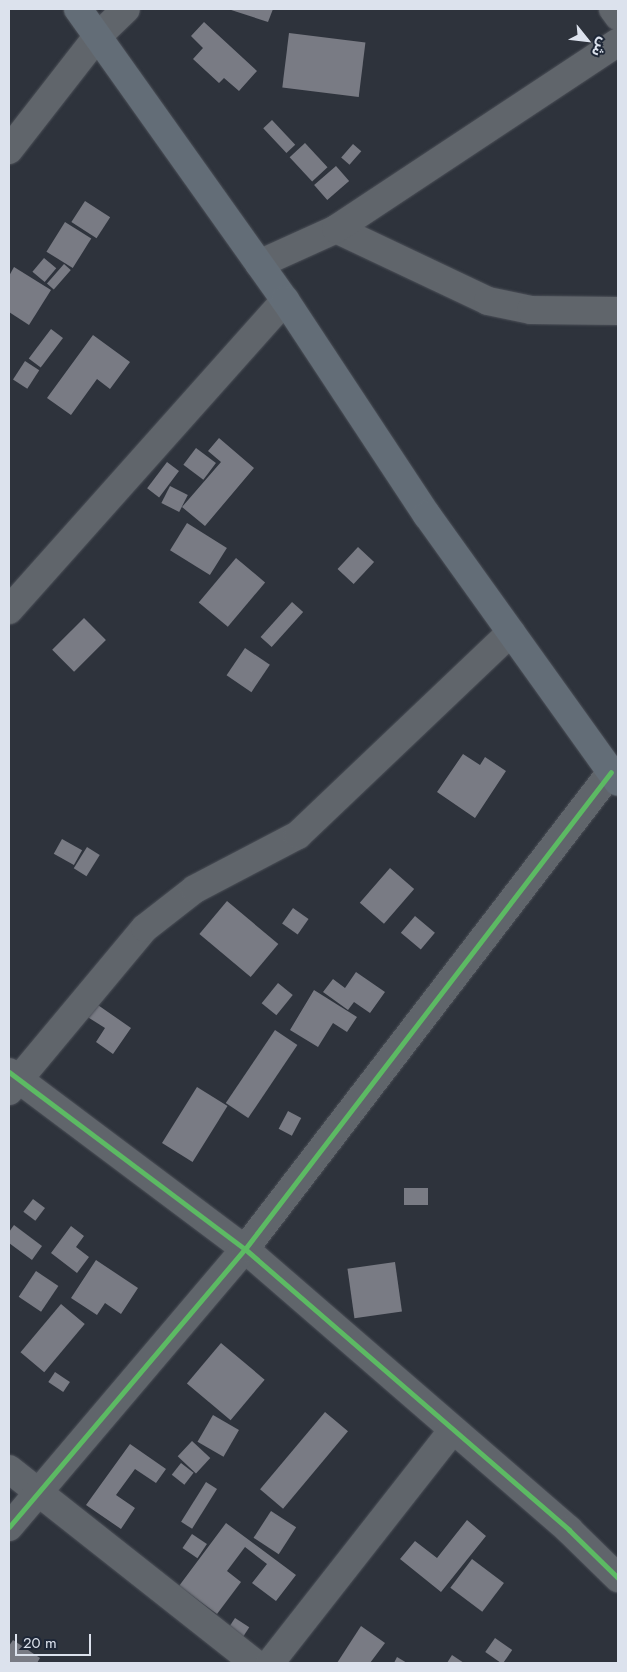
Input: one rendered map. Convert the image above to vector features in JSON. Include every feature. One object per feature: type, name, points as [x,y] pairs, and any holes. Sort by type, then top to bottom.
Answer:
[{"type":"main road","points":[[78,9],[285,300],[427,515],[614,777]]},
{"type":"street","points":[[9,150],[97,37],[126,9]]},
{"type":"street","points":[[613,9],[618,16]]},
{"type":"street","points":[[259,264],[336,229],[618,42]]},
{"type":"street","points":[[336,229],[488,301],[531,310],[618,311]]},
{"type":"street","points":[[9,610],[285,300]]},
{"type":"street","points":[[511,632],[298,835],[195,889],[145,928],[12,1081],[245,1249],[454,1430],[618,1578]]},
{"type":"street","points":[[9,1526],[245,1249],[614,777]]},
{"type":"street","points":[[270,1663],[454,1430]]},
{"type":"street","points":[[9,1469],[255,1663]]},
{"type":"building","points":[[228,9],[273,9],[268,22]]},
{"type":"building","points":[[204,22],[257,71],[239,91],[224,78],[219,83],[193,59],[203,48],[191,36]]},
{"type":"building","points":[[289,33],[365,42],[359,97],[282,88]]},
{"type":"building","points":[[272,120],[295,145],[286,153],[263,128]]},
{"type":"building","points":[[305,143],[328,167],[312,181],[290,157]]},
{"type":"building","points":[[353,144],[361,151],[349,165],[341,158]]},
{"type":"building","points":[[336,166],[349,181],[327,200],[314,185]]},
{"type":"building","points":[[85,201],[110,217],[97,238],[71,222]]},
{"type":"building","points":[[65,222],[91,238],[73,268],[46,252]]},
{"type":"building","points":[[44,258],[56,268],[45,282],[32,272]]},
{"type":"building","points":[[64,264],[71,270],[54,290],[47,284]]},
{"type":"building","points":[[14,267],[51,290],[29,325],[9,312],[9,276]]},
{"type":"building","points":[[51,329],[63,338],[41,368],[29,359]]},
{"type":"building","points":[[93,335],[130,362],[110,389],[97,379],[71,415],[47,398]]},
{"type":"building","points":[[25,361],[39,370],[27,389],[13,379]]},
{"type":"building","points":[[219,438],[254,468],[205,526],[182,507],[221,462],[208,451]]},
{"type":"building","points":[[196,448],[216,463],[203,480],[183,465]]},
{"type":"building","points":[[167,462],[179,471],[159,497],[147,488]]},
{"type":"building","points":[[170,486],[188,495],[179,512],[161,503]]},
{"type":"building","points":[[187,523],[227,548],[210,575],[170,550]]},
{"type":"building","points":[[358,547],[374,562],[354,584],[338,569]]},
{"type":"building","points":[[236,558],[265,582],[228,627],[199,602]]},
{"type":"building","points":[[292,602],[303,612],[272,647],[261,637]]},
{"type":"building","points":[[84,618],[106,640],[74,672],[52,650]]},
{"type":"building","points":[[245,648],[270,665],[251,692],[227,675]]},
{"type":"building","points":[[463,754],[480,765],[485,757],[506,771],[475,818],[437,792]]},
{"type":"building","points":[[62,839],[82,850],[74,865],[54,854]]},
{"type":"building","points":[[87,847],[100,855],[86,876],[74,868]]},
{"type":"building","points":[[390,868],[414,889],[384,924],[360,903]]},
{"type":"building","points":[[227,901],[278,944],[251,977],[199,934]]},
{"type":"building","points":[[293,908],[309,919],[298,934],[282,924]]},
{"type":"building","points":[[415,916],[435,933],[421,950],[401,933]]},
{"type":"building","points":[[356,972],[385,992],[370,1013],[354,1002],[348,1010],[323,992],[333,979],[345,988]]},
{"type":"building","points":[[278,983],[293,995],[276,1015],[262,1003]]},
{"type":"building","points":[[314,990],[357,1017],[347,1032],[333,1023],[318,1047],[290,1030]]},
{"type":"building","points":[[95,1003],[131,1028],[113,1054],[96,1042],[105,1028],[86,1016]]},
{"type":"building","points":[[275,1030],[297,1045],[248,1118],[226,1103]]},
{"type":"building","points":[[197,1087],[228,1106],[193,1162],[162,1143]]},
{"type":"building","points":[[288,1111],[301,1118],[292,1136],[279,1129]]},
{"type":"building","points":[[404,1188],[428,1188],[428,1205],[404,1205]]},
{"type":"building","points":[[33,1199],[45,1208],[35,1221],[23,1212]]},
{"type":"building","points":[[14,1225],[42,1246],[32,1260],[9,1243],[9,1232]]},
{"type":"building","points":[[71,1226],[84,1236],[76,1247],[89,1257],[77,1273],[51,1253]]},
{"type":"building","points":[[96,1260],[138,1288],[121,1314],[105,1303],[97,1315],[71,1298]]},
{"type":"building","points":[[395,1262],[402,1312],[354,1318],[347,1269]]},
{"type":"building","points":[[36,1271],[58,1286],[41,1312],[19,1297]]},
{"type":"building","points":[[61,1304],[85,1324],[44,1372],[21,1352]]},
{"type":"building","points":[[221,1343],[265,1380],[231,1420],[187,1384]]},
{"type":"building","points":[[55,1372],[70,1382],[63,1392],[48,1382]]},
{"type":"building","points":[[325,1412],[348,1431],[283,1509],[260,1489]]},
{"type":"building","points":[[213,1415],[239,1430],[223,1457],[198,1442]]},
{"type":"building","points":[[192,1441],[210,1458],[196,1473],[178,1456]]},
{"type":"building","points":[[130,1444],[166,1469],[156,1483],[135,1469],[116,1495],[135,1508],[121,1529],[86,1505]]},
{"type":"building","points":[[181,1463],[194,1473],[184,1485],[172,1475]]},
{"type":"building","points":[[206,1482],[217,1489],[192,1529],[181,1522]]},
{"type":"building","points":[[271,1511],[296,1527],[279,1554],[254,1538]]},
{"type":"building","points":[[467,1520],[486,1536],[441,1592],[400,1559],[415,1541],[437,1558]]},
{"type":"building","points":[[226,1523],[296,1575],[276,1601],[252,1583],[267,1564],[245,1547],[227,1571],[241,1582],[217,1614],[179,1586]]},
{"type":"building","points":[[192,1534],[207,1544],[197,1558],[182,1548]]},
{"type":"building","points":[[472,1559],[504,1583],[482,1612],[450,1588]]},
{"type":"building","points":[[235,1618],[249,1627],[242,1639],[227,1630]]},
{"type":"building","points":[[361,1626],[385,1643],[370,1663],[337,1663]]},
{"type":"building","points":[[495,1638],[512,1650],[503,1663],[485,1652]]},
{"type":"building","points":[[13,1640],[40,1658],[37,1663],[9,1663],[9,1646]]},
{"type":"building","points":[[452,1655],[464,1663],[447,1663]]},
{"type":"building","points":[[397,1657],[407,1663],[394,1663]]},
{"type":"cycle path","points":[[9,1527],[245,1249],[611,772]]},
{"type":"cycle path","points":[[9,1072],[245,1249],[569,1530],[618,1578]]}]
